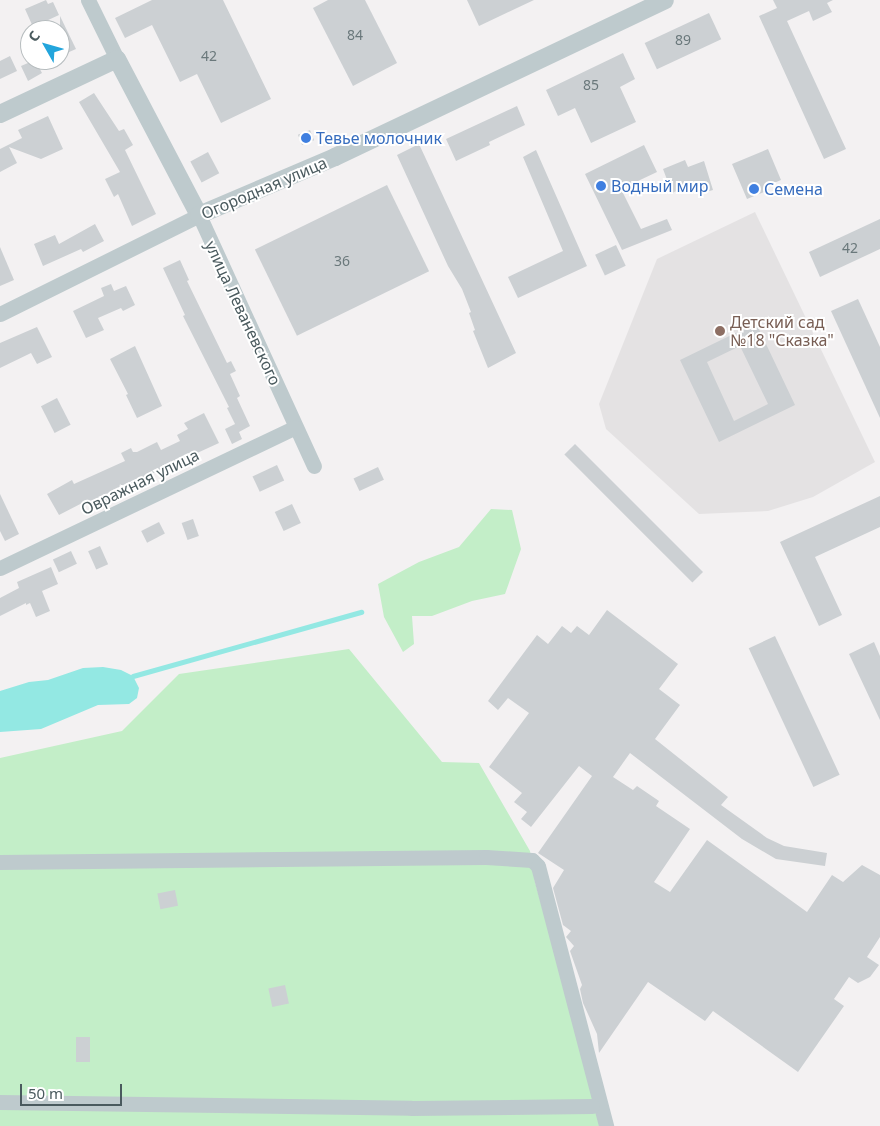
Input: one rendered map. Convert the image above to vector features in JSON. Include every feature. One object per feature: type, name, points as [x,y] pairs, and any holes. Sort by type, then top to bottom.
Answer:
[{"type":"street","name":"улица Леваневского","points":[[88,0],[198,216],[314,466]]},
{"type":"street","name":"Огородная улица","points":[[0,314],[198,216],[335,157],[665,0]]},
{"type":"street","points":[[0,114],[117,59]]},
{"type":"street","name":"Овражная улица","points":[[0,568],[295,427]]},
{"type":"street","points":[[0,862],[486,857],[532,860],[538,866],[606,1126]]},
{"type":"street","points":[[0,1102],[401,1108],[592,1106]]},
{"type":"shaded area","name":"Детский сад №18 \"Сказка\"","points":[[755,212],[875,462],[813,497],[768,511],[699,514],[606,429],[599,404],[657,259]]},
{"type":"green space","points":[[491,509],[512,510],[521,549],[505,594],[472,601],[432,616],[412,616],[414,644],[403,652],[384,617],[378,584],[419,562],[459,547]]},
{"type":"green space","points":[[349,649],[442,762],[479,763],[530,851],[535,882],[604,1126],[0,1126],[0,758],[122,731],[179,674]]},
{"type":"water","points":[[103,667],[121,670],[133,676],[139,688],[137,698],[129,704],[98,705],[41,729],[0,732],[0,691],[29,682],[48,680],[83,668]]},
{"type":"building","points":[[46,0],[48,4],[53,2],[59,15],[48,20],[30,20],[25,9]]},
{"type":"building","points":[[152,0],[223,0],[271,99],[221,123],[197,74],[180,82],[152,25],[125,38],[115,18]]},
{"type":"building","points":[[328,0],[365,0],[397,63],[353,86],[313,8]]},
{"type":"building","points":[[467,0],[534,0],[479,26]]},
{"type":"building","points":[[773,0],[833,0],[827,3],[832,12],[813,21],[809,11],[787,21],[846,149],[824,159],[759,16],[777,8]]},
{"type":"building","points":[[709,13],[721,39],[657,69],[645,43]]},
{"type":"building","points":[[70,37],[76,49],[70,52]]},
{"type":"building","points":[[623,53],[635,79],[620,87],[636,122],[591,143],[575,108],[558,116],[546,90]]},
{"type":"building","points":[[10,56],[17,71],[0,79],[0,61]]},
{"type":"building","points":[[23,70],[40,70],[42,73],[28,81]]},
{"type":"building","points":[[94,93],[119,131],[124,129],[133,145],[125,150],[156,214],[132,226],[118,194],[114,197],[105,179],[120,172],[79,102]]},
{"type":"building","points":[[517,106],[525,125],[489,142],[490,145],[456,161],[446,139]]},
{"type":"building","points":[[48,116],[63,149],[41,159],[9,147],[17,163],[0,172],[0,149],[22,138],[18,130]]},
{"type":"building","points":[[310,130],[314,140],[302,145],[298,135]]},
{"type":"building","points":[[419,144],[516,353],[488,368],[473,331],[475,330],[469,313],[471,312],[462,289],[448,266],[397,155]]},
{"type":"building","points":[[644,145],[657,172],[621,189],[641,229],[667,219],[672,230],[622,250],[585,174]]},
{"type":"building","points":[[768,149],[781,180],[767,186],[769,190],[747,199],[732,164]]},
{"type":"building","points":[[536,150],[587,266],[518,298],[508,277],[563,251],[523,157]]},
{"type":"building","points":[[208,152],[219,173],[202,183],[190,161]]},
{"type":"building","points":[[685,160],[688,167],[704,161],[713,190],[699,194],[695,183],[672,193],[663,169]]},
{"type":"building","points":[[387,185],[429,271],[297,336],[255,249]]},
{"type":"building","points":[[880,219],[880,249],[820,277],[809,252]]},
{"type":"building","points":[[95,224],[104,241],[83,252],[81,249],[43,266],[34,244],[55,235],[59,244]]},
{"type":"building","points":[[616,245],[626,266],[605,276],[595,255]]},
{"type":"building","points":[[0,247],[14,280],[0,286]]},
{"type":"building","points":[[180,260],[189,280],[187,281],[227,363],[231,361],[236,371],[230,374],[240,396],[237,398],[250,426],[239,432],[242,439],[232,444],[225,429],[235,424],[227,408],[229,407],[183,316],[185,315],[163,268]]},
{"type":"building","points":[[111,284],[114,291],[126,286],[135,305],[123,311],[121,308],[98,318],[104,330],[86,338],[73,311],[104,296],[101,288]]},
{"type":"building","points":[[858,299],[880,347],[880,418],[831,311]]},
{"type":"building","points":[[756,323],[795,405],[719,442],[680,360]],"holes":[[[740,346],[768,404],[734,421],[707,362]]]},
{"type":"building","points":[[37,327],[52,357],[37,364],[31,353],[0,368],[0,343]]},
{"type":"building","points":[[135,346],[162,406],[137,418],[126,395],[128,394],[110,359]]},
{"type":"building","points":[[57,398],[71,425],[55,433],[41,406]]},
{"type":"building","points":[[204,413],[219,443],[114,491],[118,498],[93,510],[88,500],[59,515],[47,494],[72,480],[74,484],[125,461],[121,453],[131,448],[133,452],[137,452],[157,442],[161,450],[180,441],[177,435],[188,429],[184,423]]},
{"type":"building","points":[[575,444],[703,572],[692,583],[564,455]]},
{"type":"building","points":[[277,465],[284,480],[260,492],[253,476]]},
{"type":"building","points":[[378,467],[384,480],[359,491],[354,478]]},
{"type":"building","points":[[0,494],[19,534],[5,541],[0,531]]},
{"type":"building","points":[[880,496],[880,527],[815,557],[842,615],[819,626],[780,542]]},
{"type":"building","points":[[292,504],[301,523],[284,531],[275,512]]},
{"type":"building","points":[[193,519],[199,536],[188,540],[182,523]]},
{"type":"building","points":[[159,522],[165,534],[147,543],[141,531]]},
{"type":"building","points":[[100,546],[108,564],[96,570],[88,551]]},
{"type":"building","points":[[71,551],[77,564],[59,572],[53,559]]},
{"type":"building","points":[[51,567],[58,584],[42,591],[50,611],[36,617],[30,603],[26,605],[26,603],[0,616],[0,598],[19,588],[17,582]]},
{"type":"building","points":[[607,610],[678,664],[659,689],[680,705],[655,739],[728,797],[721,805],[767,838],[784,846],[827,853],[825,866],[776,859],[742,839],[630,753],[613,777],[633,790],[637,786],[659,801],[656,806],[690,829],[654,882],[670,892],[707,840],[807,912],[832,875],[843,882],[862,865],[880,875],[880,937],[867,957],[879,965],[870,977],[858,983],[849,977],[834,999],[844,1006],[798,1072],[713,1011],[705,1021],[648,982],[599,1053],[597,1034],[583,1003],[580,989],[582,985],[570,951],[574,946],[566,937],[571,931],[563,925],[553,888],[564,870],[538,853],[592,776],[579,766],[531,827],[521,819],[527,812],[514,802],[522,793],[489,767],[529,713],[508,698],[498,710],[488,701],[537,635],[548,644],[562,626],[571,633],[577,626],[589,635]]},
{"type":"building","points":[[775,636],[840,775],[813,787],[749,648]]},
{"type":"building","points":[[874,642],[880,656],[880,720],[849,654]]},
{"type":"building","points":[[175,890],[178,906],[160,909],[157,893]]},
{"type":"building","points":[[285,985],[289,1004],[272,1007],[268,989]]},
{"type":"building","points":[[76,1037],[90,1037],[90,1062],[76,1062]]},
{"type":"waterway","points":[[133,676],[361,612]]},
{"type":"place","name":"Тевье молочник","points":[[306,138]]},
{"type":"place","name":"Водный мир","points":[[601,186]]},
{"type":"place","name":"Семена","points":[[754,189]]},
{"type":"place","name":"Детский сад №18 \"Сказка\"","points":[[720,331]]}]
